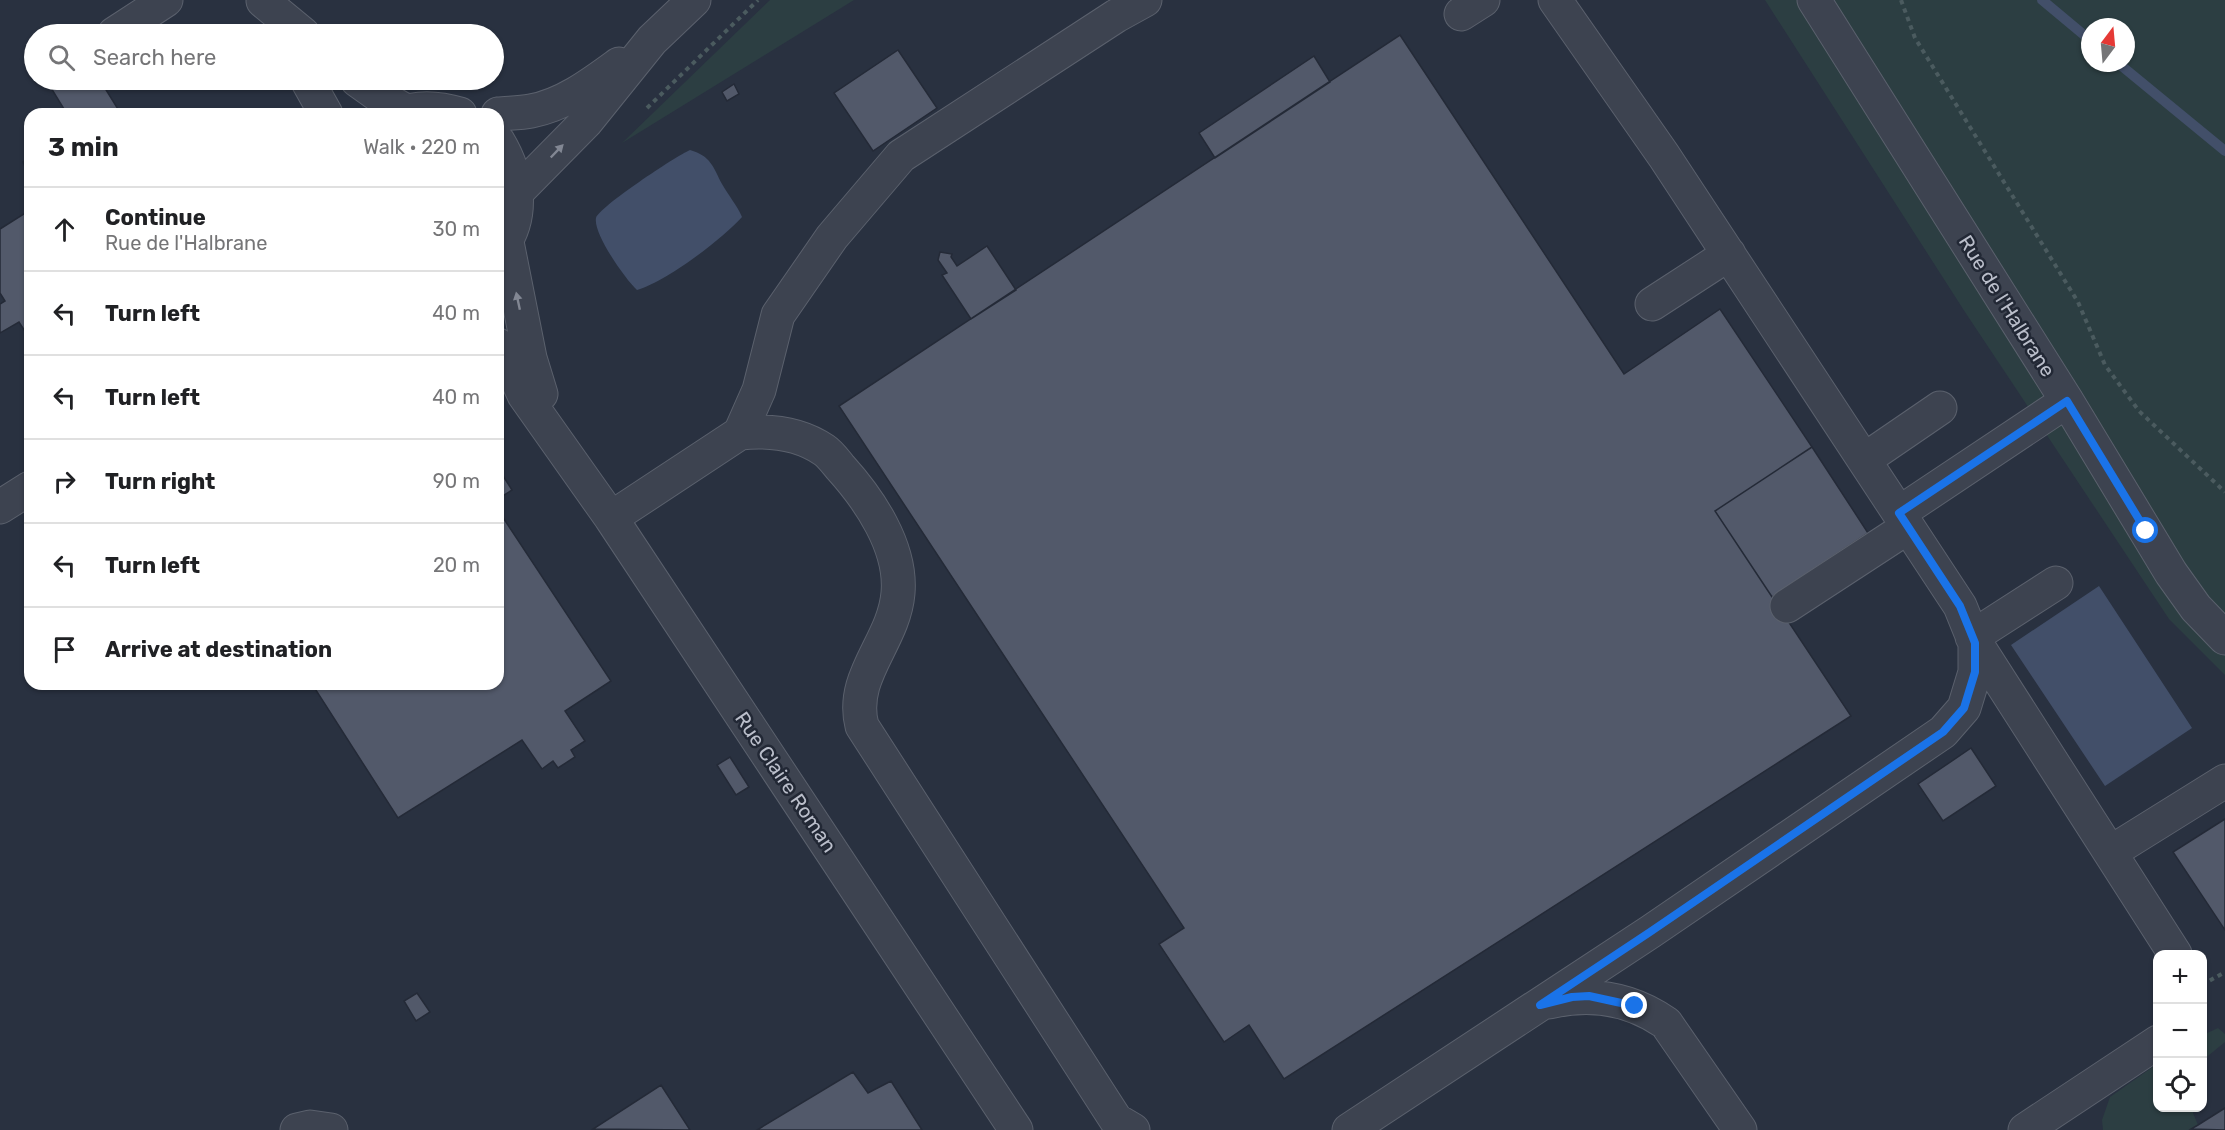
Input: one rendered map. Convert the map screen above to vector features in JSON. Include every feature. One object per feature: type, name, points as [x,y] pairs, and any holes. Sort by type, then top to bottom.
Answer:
[{"type":"street","points":[[129,24],[166,0]]},
{"type":"street","points":[[262,0],[276,24]]},
{"type":"street","points":[[262,0],[291,24]]},
{"type":"street","points":[[504,113],[532,111],[585,89],[652,40],[694,0]]},
{"type":"street","points":[[740,433],[759,390],[778,315],[832,237],[901,156],[1116,16],[1145,0]]},
{"type":"street","points":[[1349,1130],[1650,932],[1943,732],[1964,708],[1975,672],[1975,643],[1960,606],[1664,156],[1555,0]]},
{"type":"street","name":"Rue de l'Halbrane","points":[[1814,0],[2067,401],[2171,573],[2196,608],[2225,638]]},
{"type":"street","points":[[516,193],[586,122],[652,40]]},
{"type":"street","points":[[313,90],[323,108]]},
{"type":"street","points":[[371,90],[396,108]]},
{"type":"street","points":[[504,151],[514,175],[516,193],[516,207],[504,241]]},
{"type":"street","points":[[1652,304],[1729,254]]},
{"type":"street","name":"Rue Claire Roman","points":[[504,255],[530,358],[553,436]]},
{"type":"street","name":"Rue Claire Roman","points":[[504,354],[524,395],[611,519],[1016,1130]]},
{"type":"street","points":[[1787,606],[2067,401]]},
{"type":"street","points":[[1864,460],[1940,408]]},
{"type":"street","points":[[611,519],[740,433],[760,430],[780,433],[807,442],[825,451],[848,476],[874,514],[892,550],[897,569],[899,592],[893,619],[860,690],[858,710],[862,726],[1116,1120],[1133,1130]]},
{"type":"street","points":[[0,507],[24,492]]},
{"type":"street","points":[[1972,637],[2056,583]]},
{"type":"street","points":[[1972,637],[2172,950]]},
{"type":"street","points":[[2111,852],[2225,781]]},
{"type":"street","points":[[1540,1005],[1572,997],[1589,996],[1635,1006],[1653,1014],[1666,1023],[1740,1130]]},
{"type":"street","points":[[2025,1130],[2153,1045]]},
{"type":"street","points":[[297,1130],[310,1127],[331,1130]]},
{"type":"path","points":[[639,114],[758,0]]},
{"type":"path","points":[[1901,0],[1915,38],[2078,302],[2104,365],[2139,411],[2225,492]]},
{"type":"path","points":[[2207,982],[2225,972]]},
{"type":"shaded area","points":[[770,0],[854,0],[622,143]]},
{"type":"shaded area","points":[[1765,0],[2225,0],[2225,675],[2169,619],[1965,312]]},
{"type":"shaded area","points":[[2218,1028],[2225,1034],[2225,1042],[2207,1057],[2207,1033]]},
{"type":"shaded area","points":[[2153,1067],[2153,1112],[2193,1112],[2198,1125],[2191,1130],[2103,1130],[2102,1120],[2110,1097]]},
{"type":"water","points":[[690,150],[707,159],[742,217],[693,259],[663,278],[637,290],[618,267],[605,245],[596,225],[596,218],[623,193]]},
{"type":"water","points":[[2099,586],[2192,728],[2105,786],[2011,645]]},
{"type":"building","points":[[1400,35],[1624,374],[1720,309],[1812,447],[1715,511],[1851,716],[1284,1079],[1249,1025],[1224,1042],[1159,944],[1184,928],[839,406]]},
{"type":"building","points":[[898,50],[937,108],[873,151],[834,93]]},
{"type":"building","points":[[1314,56],[1330,82],[1215,158],[1199,133]]},
{"type":"building","points":[[734,84],[739,94],[727,101],[722,92]]},
{"type":"building","points":[[52,90],[106,90],[117,108],[63,108]]},
{"type":"building","points":[[24,214],[24,330],[19,322],[0,333],[0,304],[5,301],[0,293],[0,229]]},
{"type":"building","points":[[987,246],[1016,290],[971,319],[942,275],[947,273],[938,260],[940,252],[952,254],[951,257],[957,266]]},
{"type":"building","points":[[1812,447],[1868,533],[1772,597],[1715,511]]},
{"type":"building","points":[[504,477],[512,490],[504,495]]},
{"type":"building","points":[[504,519],[611,681],[565,711],[585,741],[571,750],[575,757],[558,768],[553,761],[542,769],[522,740],[398,818],[316,690],[504,690]]},
{"type":"building","points":[[1971,748],[1996,786],[1943,821],[1918,784]]},
{"type":"building","points":[[730,757],[749,787],[736,795],[717,765]]},
{"type":"building","points":[[2225,819],[2225,930],[2173,852]]},
{"type":"building","points":[[417,993],[430,1012],[416,1021],[404,1001]]},
{"type":"building","points":[[853,1072],[868,1093],[891,1081],[922,1130],[757,1130]]},
{"type":"building","points":[[661,1085],[690,1130],[593,1129]]},
{"type":"building","points":[[2225,1108],[2225,1130],[2191,1129],[2198,1125]]},
{"type":"waterway","points":[[2042,0],[2081,32]]},
{"type":"waterway","points":[[2129,72],[2225,151]]},
{"type":"route","points":[[1635,1006],[1589,996],[1572,997],[1540,1005],[1943,732],[1964,708],[1975,672],[1975,643],[1960,606],[1899,513],[2067,401],[2146,531]]}]
